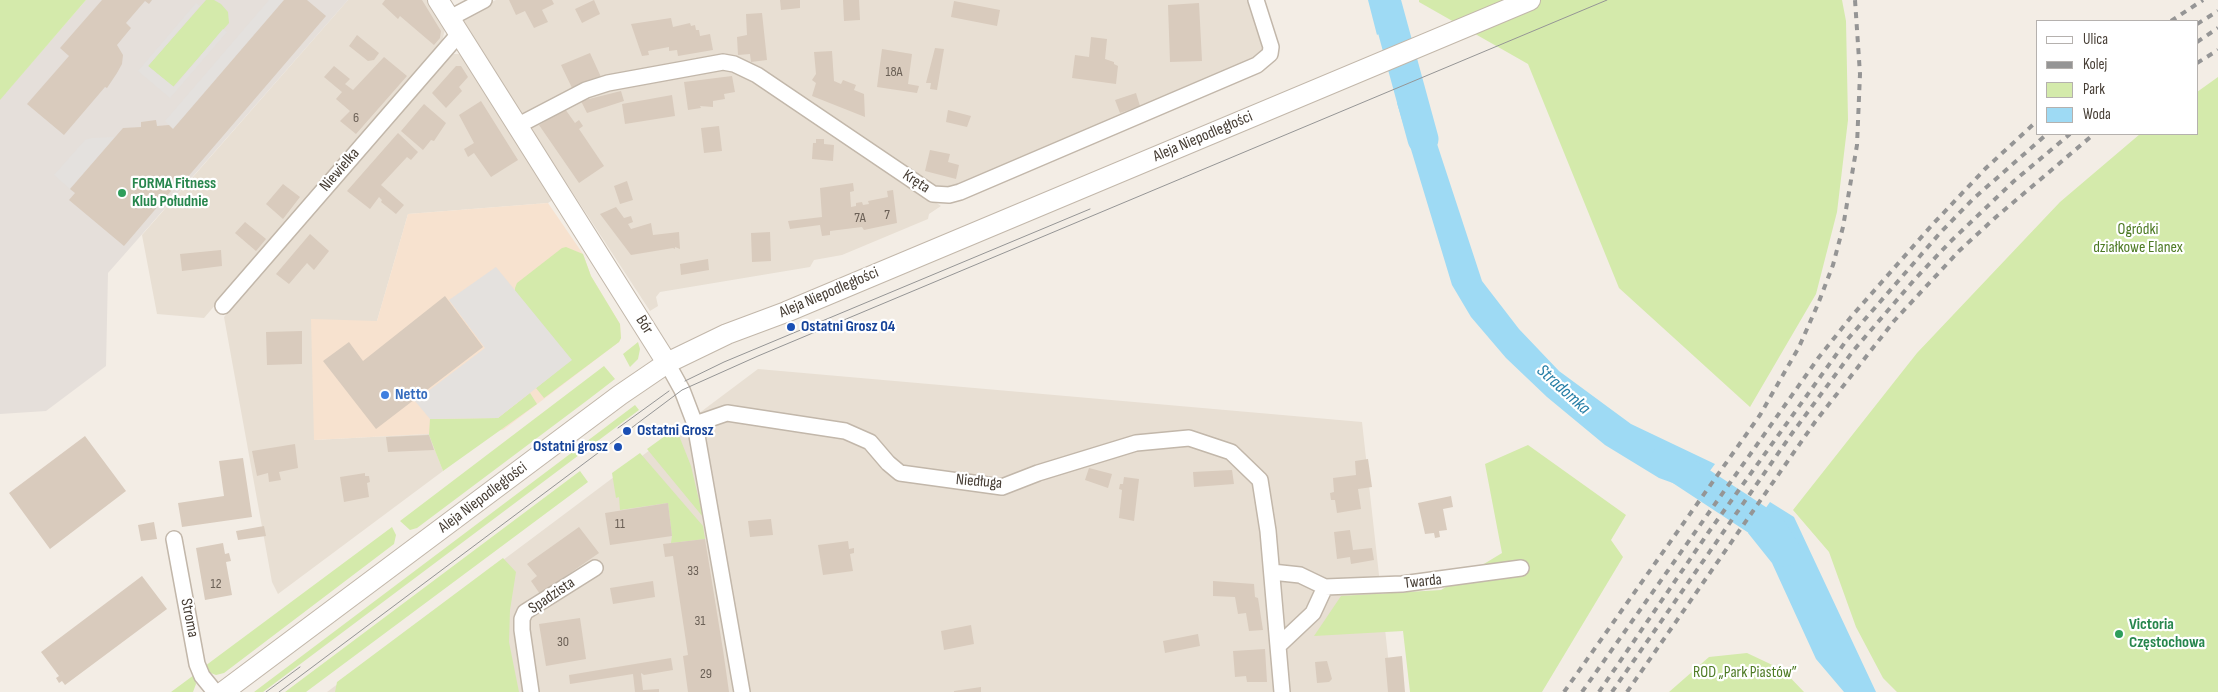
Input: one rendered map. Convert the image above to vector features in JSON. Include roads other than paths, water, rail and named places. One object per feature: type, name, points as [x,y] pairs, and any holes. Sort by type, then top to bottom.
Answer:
[{"type":"street","name":"Bór","points":[[438,0],[667,363],[682,390],[695,424],[742,692]]},
{"type":"street","points":[[454,26],[484,0]]},
{"type":"street","name":"Kręta","points":[[517,126],[586,90],[608,83],[723,62],[734,64],[757,75],[933,194],[949,195],[1257,66],[1270,54],[1271,47],[1256,0]]},
{"type":"street","name":"Aleja Niepodległości","points":[[223,692],[620,395],[667,363],[727,334],[786,312],[1530,0]]},
{"type":"street","name":"Niewielka","points":[[224,306],[454,26]]},
{"type":"street","name":"Niedługa","points":[[695,424],[726,413],[844,431],[870,442],[888,463],[900,473],[1002,487],[1038,473],[1136,443],[1189,438],[1231,452],[1260,480],[1272,572]]},
{"type":"street","name":"Stroma","points":[[174,539],[197,664],[202,676],[215,692]]},
{"type":"street","name":"Spadzista","points":[[530,692],[522,630],[522,619],[525,612],[595,568]]},
{"type":"street","name":"Twarda","points":[[1272,572],[1300,576],[1325,587],[1402,584],[1521,568]]},
{"type":"street","points":[[1272,572],[1282,692]]},
{"type":"street","points":[[1278,646],[1313,612],[1325,587]]},
{"type":"water","points":[[1368,0],[1400,0],[1406,27],[1378,39]]},
{"type":"water","points":[[1421,95],[1482,281],[1519,329],[1559,371],[1631,424],[1715,464],[1695,491],[1659,478],[1605,445],[1547,397],[1506,358],[1471,317],[1452,285],[1397,103]]},
{"type":"water","points":[[1770,502],[1794,517],[1876,692],[1844,692],[1816,659],[1772,563],[1748,533]]},
{"type":"waterway","name":"Stradomka","points":[[1385,0],[1423,139]]},
{"type":"waterway","name":"Stradomka","points":[[1666,460],[1771,529],[1785,551]]},
{"type":"tram line","points":[[279,692],[682,390],[758,356],[1607,0]]},
{"type":"tram line","points":[[685,381],[724,362],[1090,209]]},
{"type":"tram line","points":[[618,428],[669,391]]},
{"type":"tram line","points":[[266,692],[300,667]]},
{"type":"railway","points":[[1564,692],[1760,415],[1799,347],[1818,304],[1833,265],[1843,227],[1857,145],[1860,74],[1855,0]]},
{"type":"railway","points":[[2173,20],[2203,0]]},
{"type":"railway","points":[[2198,23],[2218,11]]},
{"type":"railway","points":[[2198,41],[2218,28]]},
{"type":"railway","points":[[2198,62],[2218,50]]},
{"type":"railway","points":[[1582,692],[1819,357],[1851,317],[1932,225],[1986,168],[2036,122]]},
{"type":"railway","points":[[1599,692],[1708,533],[1846,341],[1940,233],[1973,199],[2046,135]]},
{"type":"railway","points":[[1612,692],[1793,432],[1853,351],[1915,279],[1950,242],[2014,181],[2069,135]]},
{"type":"railway","points":[[1627,692],[1815,422],[1894,321],[1959,251],[2093,135]]},
{"type":"place","name":"FORMA Fitness Klub Południe","points":[[122,193]]},
{"type":"place","name":"Ostatni Grosz 04","points":[[791,327]]},
{"type":"place","name":"Netto","points":[[385,395]]},
{"type":"place","name":"Ostatni Grosz","points":[[627,431]]},
{"type":"place","name":"Ostatni grosz","points":[[618,447]]},
{"type":"place","name":"Victoria Częstochowa","points":[[2119,634]]},
{"type":"park label","name":"Ogródki działkowe Elanex","points":[[2138,239]]},
{"type":"park label","name":"ROD „Park Piastów”","points":[[1745,673]]}]
